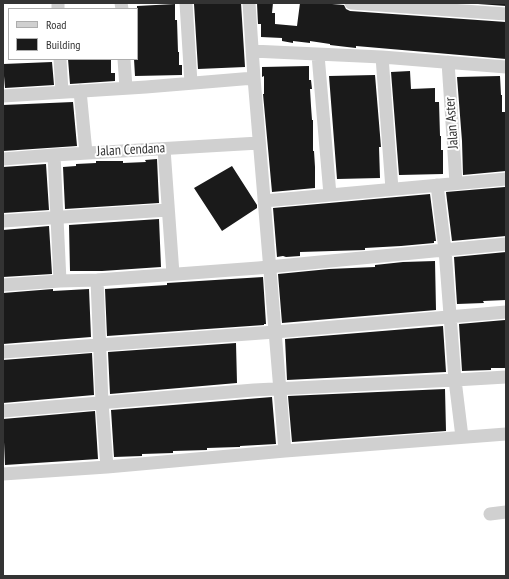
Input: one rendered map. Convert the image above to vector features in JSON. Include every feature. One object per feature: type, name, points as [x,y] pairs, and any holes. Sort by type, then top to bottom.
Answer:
[{"type":"street","points":[[186,3],[191,83]]},
{"type":"street","points":[[249,3],[259,143],[285,451]]},
{"type":"street","points":[[352,3],[478,8],[506,14]]},
{"type":"street","points":[[252,52],[382,58],[506,67]]},
{"type":"street","points":[[318,55],[330,195]]},
{"type":"street","points":[[382,58],[392,189]]},
{"type":"street","points":[[60,60],[62,92]]},
{"type":"street","points":[[124,60],[126,88]]},
{"type":"street","name":"Jalan Aster","points":[[448,62],[456,183]]},
{"type":"street","points":[[3,96],[254,78]]},
{"type":"street","points":[[80,91],[86,153]]},
{"type":"street","name":"Jalan Cendana","points":[[3,159],[259,143]]},
{"type":"street","points":[[164,149],[173,274]]},
{"type":"street","points":[[54,155],[60,281]]},
{"type":"street","points":[[264,201],[506,179]]},
{"type":"street","points":[[437,185],[445,250],[455,380],[462,437]]},
{"type":"street","points":[[3,221],[168,210]]},
{"type":"street","points":[[3,286],[269,267],[506,244]]},
{"type":"street","points":[[97,280],[102,403],[107,467]]},
{"type":"street","points":[[3,352],[275,332],[506,312]]},
{"type":"street","points":[[3,411],[279,389],[506,377]]},
{"type":"street","points":[[3,474],[107,467],[285,451],[506,434]]},
{"type":"street","points":[[490,514],[506,512]]},
{"type":"building","points":[[241,3],[245,67],[198,69],[194,4]]},
{"type":"building","points":[[257,3],[273,3],[272,13],[275,13],[275,24],[297,26],[300,3],[344,5],[346,9],[350,11],[506,22],[506,59],[356,46],[356,48],[310,41],[310,43],[293,41],[293,43],[282,41],[282,38],[261,37],[261,24],[258,24]]},
{"type":"building","points":[[464,3],[506,3],[506,6]]},
{"type":"building","points":[[175,4],[179,65],[182,65],[182,75],[135,76],[134,60],[138,60],[137,6]]},
{"type":"building","points":[[68,60],[111,60],[111,73],[115,73],[115,81],[70,84]]},
{"type":"building","points":[[52,62],[54,85],[5,88],[3,64]]},
{"type":"building","points":[[309,66],[309,80],[311,80],[312,89],[310,89],[313,120],[315,188],[272,192],[263,94],[264,76],[262,77],[262,67]]},
{"type":"building","points":[[410,71],[411,89],[435,88],[435,102],[439,102],[441,150],[443,150],[443,174],[399,175],[391,72]]},
{"type":"building","points":[[375,75],[381,147],[379,147],[380,178],[337,179],[329,76]]},
{"type":"building","points":[[500,76],[502,112],[506,112],[506,171],[463,175],[457,77]]},
{"type":"building","points":[[73,102],[77,146],[3,151],[3,105]]},
{"type":"building","points":[[157,159],[159,203],[65,209],[63,167],[76,166],[76,164],[96,163],[96,161],[123,161],[123,163],[146,162],[145,160]]},
{"type":"building","points":[[46,164],[49,210],[3,213],[3,167]]},
{"type":"building","points":[[232,166],[257,205],[257,208],[222,231],[194,188]]},
{"type":"building","points":[[505,187],[506,236],[452,241],[446,192]]},
{"type":"building","points":[[430,194],[436,241],[434,241],[434,243],[365,248],[365,250],[300,252],[300,256],[277,257],[273,208]]},
{"type":"building","points":[[159,219],[161,267],[102,271],[70,271],[69,225]]},
{"type":"building","points":[[49,226],[52,274],[3,277],[3,230]]},
{"type":"building","points":[[506,252],[506,300],[483,301],[484,303],[457,304],[454,257]]},
{"type":"building","points":[[435,261],[436,310],[282,323],[278,274],[329,269],[375,267],[375,265],[403,262]]},
{"type":"building","points":[[263,277],[266,324],[264,325],[107,336],[105,289],[167,285],[167,283]]},
{"type":"building","points":[[53,289],[53,291],[89,289],[91,337],[3,344],[3,293]]},
{"type":"building","points":[[505,320],[506,368],[462,371],[459,324]]},
{"type":"building","points":[[443,326],[446,372],[287,380],[285,339]]},
{"type":"building","points":[[236,343],[237,383],[110,394],[108,352]]},
{"type":"building","points":[[92,353],[94,395],[3,403],[3,360]]},
{"type":"building","points":[[445,389],[446,431],[292,442],[288,396]]},
{"type":"building","points":[[272,397],[276,444],[207,448],[207,450],[173,451],[173,453],[114,457],[111,410]]},
{"type":"building","points":[[95,411],[98,459],[5,465],[3,419]]}]
